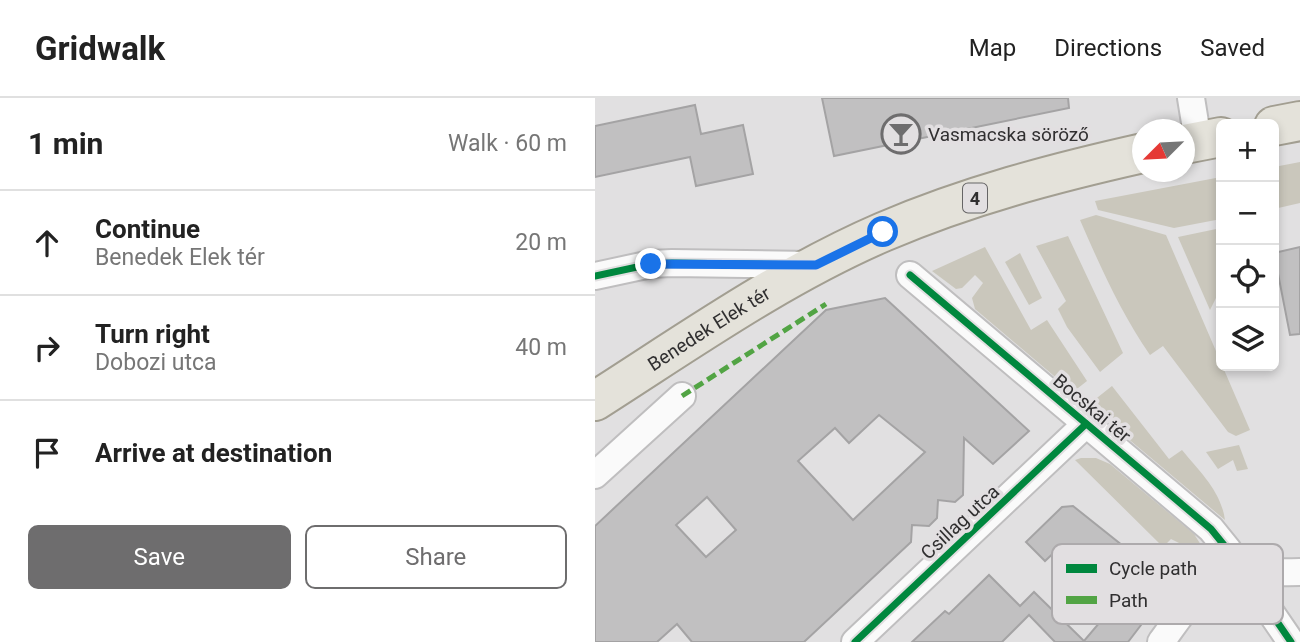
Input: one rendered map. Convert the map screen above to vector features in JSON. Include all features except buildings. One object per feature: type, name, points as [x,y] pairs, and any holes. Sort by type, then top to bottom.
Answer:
[{"type":"main road","points":[[1279,125],[1300,121]]},
{"type":"main road","name":"Benedek Elek tér","points":[[595,401],[760,295],[883,232],[966,201],[1072,169],[1132,155]]},
{"type":"street","points":[[1191,98],[1201,140]]},
{"type":"street","points":[[595,276],[651,264],[816,265]]},
{"type":"street","name":"Bocskai tér","points":[[910,275],[1211,529],[1222,544]]},
{"type":"street","points":[[595,475],[682,397]]},
{"type":"street","name":"Csillag utca","points":[[855,642],[1086,424]]},
{"type":"street","points":[[1161,642],[1175,624]]},
{"type":"street","name":"Bocskai tér","points":[[1279,624],[1291,642]]},
{"type":"shaded area","points":[[1300,162],[1300,203],[1279,208],[1279,166]]},
{"type":"shaded area","points":[[1216,178],[1216,220],[1174,228],[1098,210],[1095,201],[1195,182]]},
{"type":"shaded area","points":[[1096,215],[1166,235],[1216,351],[1216,371],[1225,371],[1250,430],[1236,436],[1228,432],[1163,346],[1150,355],[1120,306],[1080,220]]},
{"type":"shaded area","points":[[1216,229],[1216,298],[1210,310],[1178,237]]},
{"type":"shaded area","points":[[1068,236],[1123,353],[1100,372],[1067,327],[1058,309],[1066,301],[1036,246]]},
{"type":"shaded area","points":[[985,247],[1031,330],[1047,320],[1087,381],[1073,392],[975,309],[972,298],[983,283],[975,275],[962,288],[956,289],[932,271]]},
{"type":"shaded area","points":[[1020,253],[1042,298],[1029,305],[1005,262]]},
{"type":"shaded area","points":[[1112,386],[1169,459],[1182,450],[1196,466],[1219,500],[1225,520],[1088,405]]},
{"type":"shaded area","points":[[1239,445],[1248,469],[1237,471],[1233,460],[1218,469],[1206,452]]},
{"type":"shaded area","points":[[1096,458],[1110,464],[1194,534],[1200,544],[1181,544],[1171,539],[1166,544],[1160,544],[1075,460]]},
{"type":"marked path","points":[[682,396],[826,304]]},
{"type":"cycle path","points":[[595,276],[651,264],[816,265]]},
{"type":"cycle path","points":[[910,275],[1211,529],[1223,544]]},
{"type":"cycle path","points":[[855,642],[1086,424]]},
{"type":"cycle path","points":[[1279,624],[1291,642]]},
{"type":"place","name":"Vasmacska söröző","points":[[901,134]]},
{"type":"route","points":[[651,264],[816,265],[883,232]]}]
